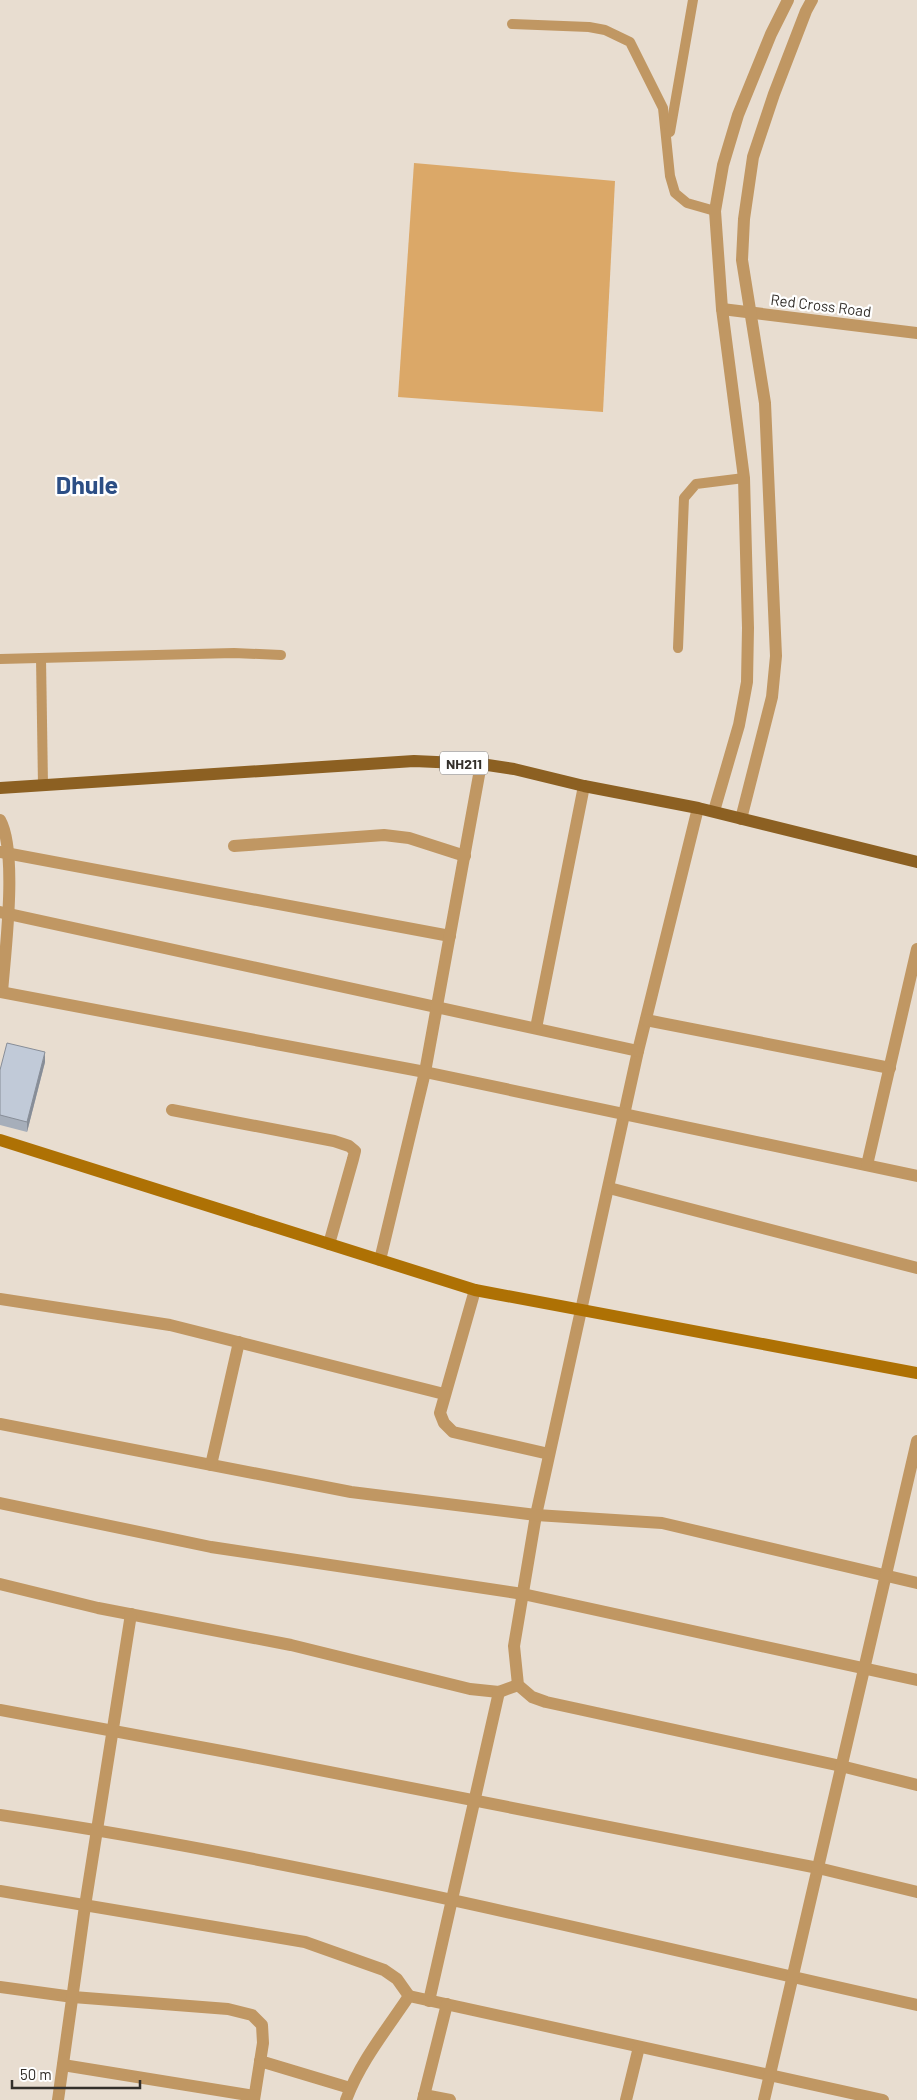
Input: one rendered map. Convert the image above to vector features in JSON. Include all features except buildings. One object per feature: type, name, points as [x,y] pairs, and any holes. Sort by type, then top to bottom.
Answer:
[{"type":"main road","name":"NH211","points":[[0,788],[414,761],[482,764],[514,768],[584,786],[714,811],[917,862]]},
{"type":"main road","points":[[0,1140],[475,1290],[917,1373]]},
{"type":"street","points":[[714,811],[739,725],[747,682],[744,478],[722,309],[715,211],[723,165],[738,115],[771,34],[788,0]]},
{"type":"street","points":[[740,819],[772,697],[776,656],[765,403],[742,260],[744,219],[753,157],[774,94],[812,0]]},
{"type":"street","name":"Red Cross Road","points":[[722,309],[917,333]]},
{"type":"street","points":[[380,1260],[425,1072],[482,764]]},
{"type":"street","points":[[536,1028],[584,786]]},
{"type":"street","points":[[698,808],[638,1052],[536,1515],[514,1646],[518,1685],[532,1697],[546,1702],[841,1766],[917,1785]]},
{"type":"street","points":[[0,820],[5,831],[1,992],[425,1072],[917,1176]]},
{"type":"street","points":[[234,846],[384,836],[409,838],[465,856]]},
{"type":"street","points":[[4,853],[450,936]]},
{"type":"street","points":[[4,913],[536,1028],[638,1052]]},
{"type":"street","points":[[867,1165],[917,949]]},
{"type":"street","points":[[646,1020],[890,1068]]},
{"type":"street","points":[[172,1110],[334,1141],[355,1150],[329,1244]]},
{"type":"street","points":[[609,1188],[917,1268]]},
{"type":"street","points":[[475,1290],[444,1394],[440,1413],[444,1423],[453,1432],[549,1454]]},
{"type":"street","points":[[0,1299],[170,1325],[444,1394]]},
{"type":"street","points":[[211,1465],[239,1342]]},
{"type":"street","points":[[0,1424],[351,1492],[536,1515],[662,1523],[917,1583]]},
{"type":"street","points":[[764,2100],[917,1441]]},
{"type":"street","points":[[0,1503],[211,1547],[522,1594],[917,1680]]},
{"type":"street","points":[[0,1584],[130,1614],[291,1646],[470,1689],[499,1692],[518,1685]]},
{"type":"street","points":[[58,2100],[85,1906],[130,1614]]},
{"type":"street","points":[[429,2000],[499,1692]]},
{"type":"street","points":[[0,1710],[474,1800],[818,1868],[917,1892]]},
{"type":"street","points":[[0,1815],[97,1830],[371,1882],[917,2005]]},
{"type":"street","points":[[0,1891],[305,1942],[384,1970],[397,1979],[409,1996],[883,2100]]},
{"type":"street","points":[[0,1987],[73,1997],[228,2009],[252,2015],[262,2025],[264,2043],[254,2098],[63,2065]]},
{"type":"street","points":[[260,2061],[348,2094],[374,2048],[409,1996]]},
{"type":"street","points":[[447,2004],[423,2097],[450,2100]]},
{"type":"street","points":[[626,2100],[639,2047]]},
{"type":"lane","points":[[668,145],[693,0]]},
{"type":"lane","points":[[512,24],[589,27],[605,30],[630,42],[663,108],[670,176],[675,192],[687,203],[715,211]]},
{"type":"lane","points":[[678,648],[684,498],[696,484],[744,478]]},
{"type":"lane","points":[[0,659],[234,653],[281,654]]},
{"type":"lane","points":[[41,658],[43,784]]},
{"type":"shaded area","points":[[414,163],[615,181],[603,412],[398,397]]},
{"type":"district","name":"Dhule","points":[[87,484]]}]
